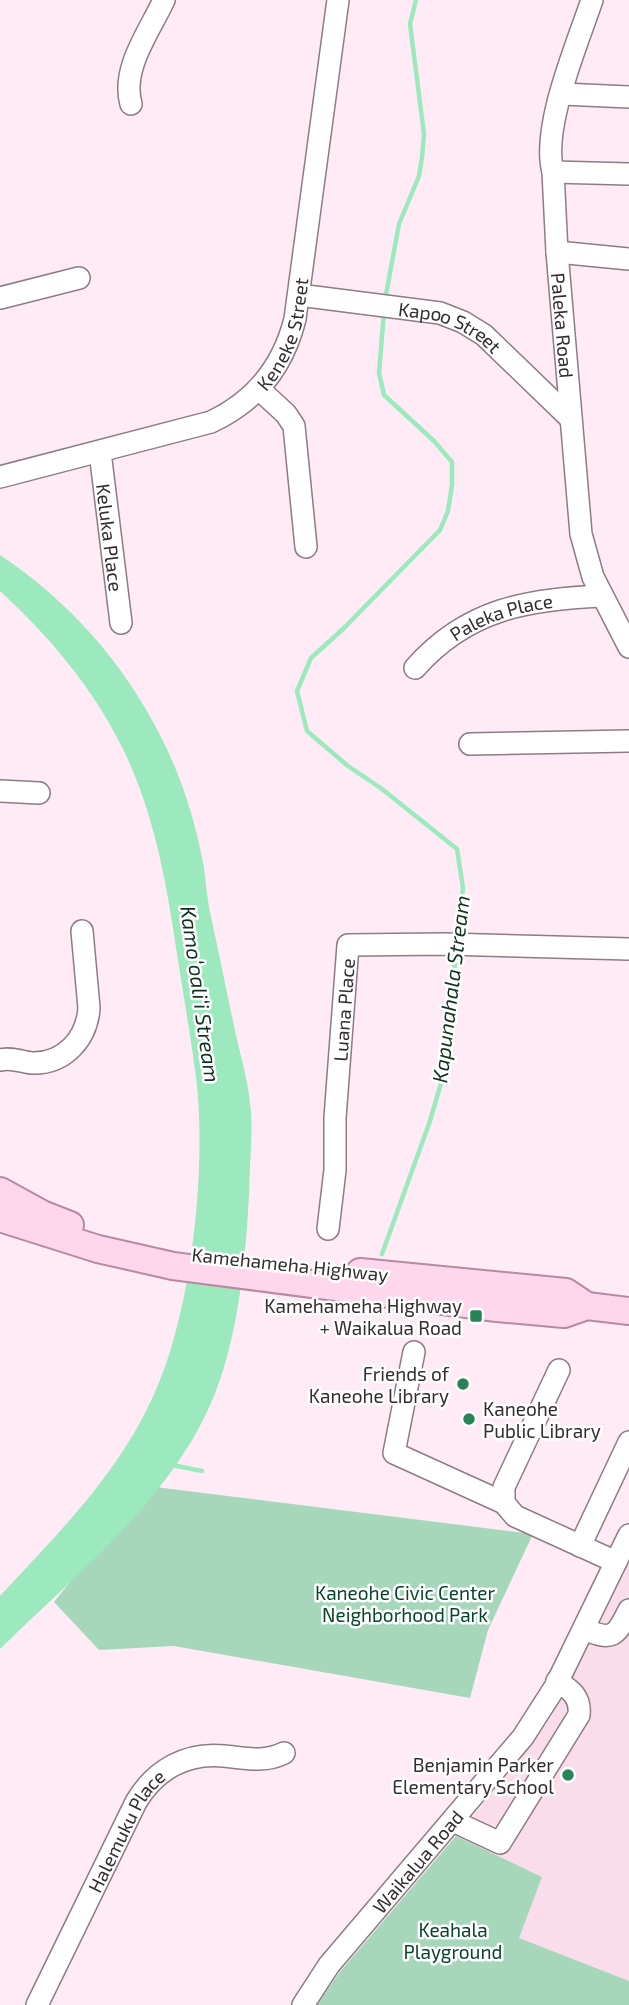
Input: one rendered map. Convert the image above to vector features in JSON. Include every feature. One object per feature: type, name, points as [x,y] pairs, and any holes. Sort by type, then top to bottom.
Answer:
[{"type":"main road","name":"Kamehameha Highway","points":[[0,1191],[42,1214],[75,1227],[177,1259]]},
{"type":"main road","name":"Kamehameha Highway","points":[[0,1218],[98,1249],[251,1268],[497,1308],[564,1314],[587,1306],[629,1311]]},
{"type":"street","points":[[131,104],[128,86],[130,73],[164,0]]},
{"type":"street","name":"Keneke Street","points":[[0,477],[211,422],[239,407],[272,374],[286,348],[295,319],[338,0]]},
{"type":"street","name":"Paleka Road","points":[[592,0],[562,94],[551,147],[557,252],[581,534],[586,556],[602,596],[629,647]]},
{"type":"street","points":[[562,94],[629,97]]},
{"type":"street","points":[[553,173],[629,174]]},
{"type":"street","points":[[557,252],[629,259]]},
{"type":"street","points":[[0,298],[79,278]]},
{"type":"street","name":"Kapoo Street","points":[[299,295],[440,313],[474,327],[571,419]]},
{"type":"street","points":[[259,389],[286,414],[296,434],[306,547]]},
{"type":"street","name":"Keluka Place","points":[[100,452],[121,623]]},
{"type":"street","name":"Paleka Place","points":[[415,668],[435,646],[474,620],[537,602],[602,596]]},
{"type":"street","points":[[470,744],[629,741]]},
{"type":"street","points":[[0,791],[39,793]]},
{"type":"street","points":[[0,1060],[46,1062],[65,1054],[79,1039],[88,1019],[89,1008],[82,931]]},
{"type":"street","name":"Luana Place","points":[[328,1229],[335,1170],[335,1118],[348,945],[629,949]]},
{"type":"street","points":[[414,1352],[394,1453],[503,1503],[515,1516],[616,1562]]},
{"type":"street","points":[[503,1503],[504,1488],[559,1370]]},
{"type":"street","points":[[580,1546],[629,1442]]},
{"type":"street","name":"Waikalua Road","points":[[303,2005],[329,1965],[523,1737],[557,1681],[629,1535]]},
{"type":"street","points":[[584,1629],[601,1636],[610,1636],[619,1631],[629,1610]]},
{"type":"street","points":[[453,1821],[500,1843],[579,1715],[580,1704],[575,1695],[557,1681]]},
{"type":"street","name":"Halemuku Place","points":[[37,2005],[136,1802],[150,1781],[170,1766],[194,1757],[219,1755],[261,1760],[284,1753]]},
{"type":"shaded area","name":"Benjamin Parker Elementary School","points":[[629,1563],[629,1981],[518,1938],[542,1877],[456,1836],[516,1765],[548,1722]]},
{"type":"green space","name":"Kaneohe Civic Center Neighborhood Park","points":[[147,1486],[533,1534],[488,1630],[470,1698],[174,1646],[99,1650],[54,1602]]},
{"type":"green space","name":"Keahala Playground","points":[[456,1836],[542,1877],[519,1938],[629,1981],[629,2005],[317,2005],[339,1973]]},
{"type":"water","name":"Kamoʻoaliʻi Stream","points":[[0,555],[72,613],[112,659],[146,710],[169,753],[187,801],[201,851],[210,912],[248,1086],[252,1127],[247,1223],[237,1313],[214,1396],[196,1433],[174,1468],[148,1501],[90,1563],[0,1649],[0,1596],[66,1525],[106,1475],[140,1422],[168,1358],[179,1320],[194,1237],[198,1194],[199,1113],[174,933],[159,853],[144,800],[123,749],[84,684],[53,645],[0,591]]},
{"type":"waterway","name":"Kapunahala Stream","points":[[385,300],[399,224],[419,176],[422,157],[424,134],[410,24],[416,0]]},
{"type":"waterway","name":"Kapunahala Stream","points":[[384,312],[379,373],[384,395],[434,441],[452,462],[448,511],[440,530],[311,658],[297,691],[307,731],[348,766],[382,789],[457,849],[463,888],[457,939]]},
{"type":"waterway","name":"Kapunahala Stream","points":[[382,1254],[430,1121],[444,1073],[456,951]]},
{"type":"waterway","name":"Kapunahala Stream","points":[[172,1465],[202,1471]]},
{"type":"place","name":"Kamehameha Highway + Waikalua Road","points":[[476,1316]]},
{"type":"place","name":"Friends of Kaneohe Library","points":[[463,1384]]},
{"type":"place","name":"Kaneohe Public Library","points":[[469,1419]]},
{"type":"place","name":"Benjamin Parker Elementary School","points":[[568,1775]]}]
